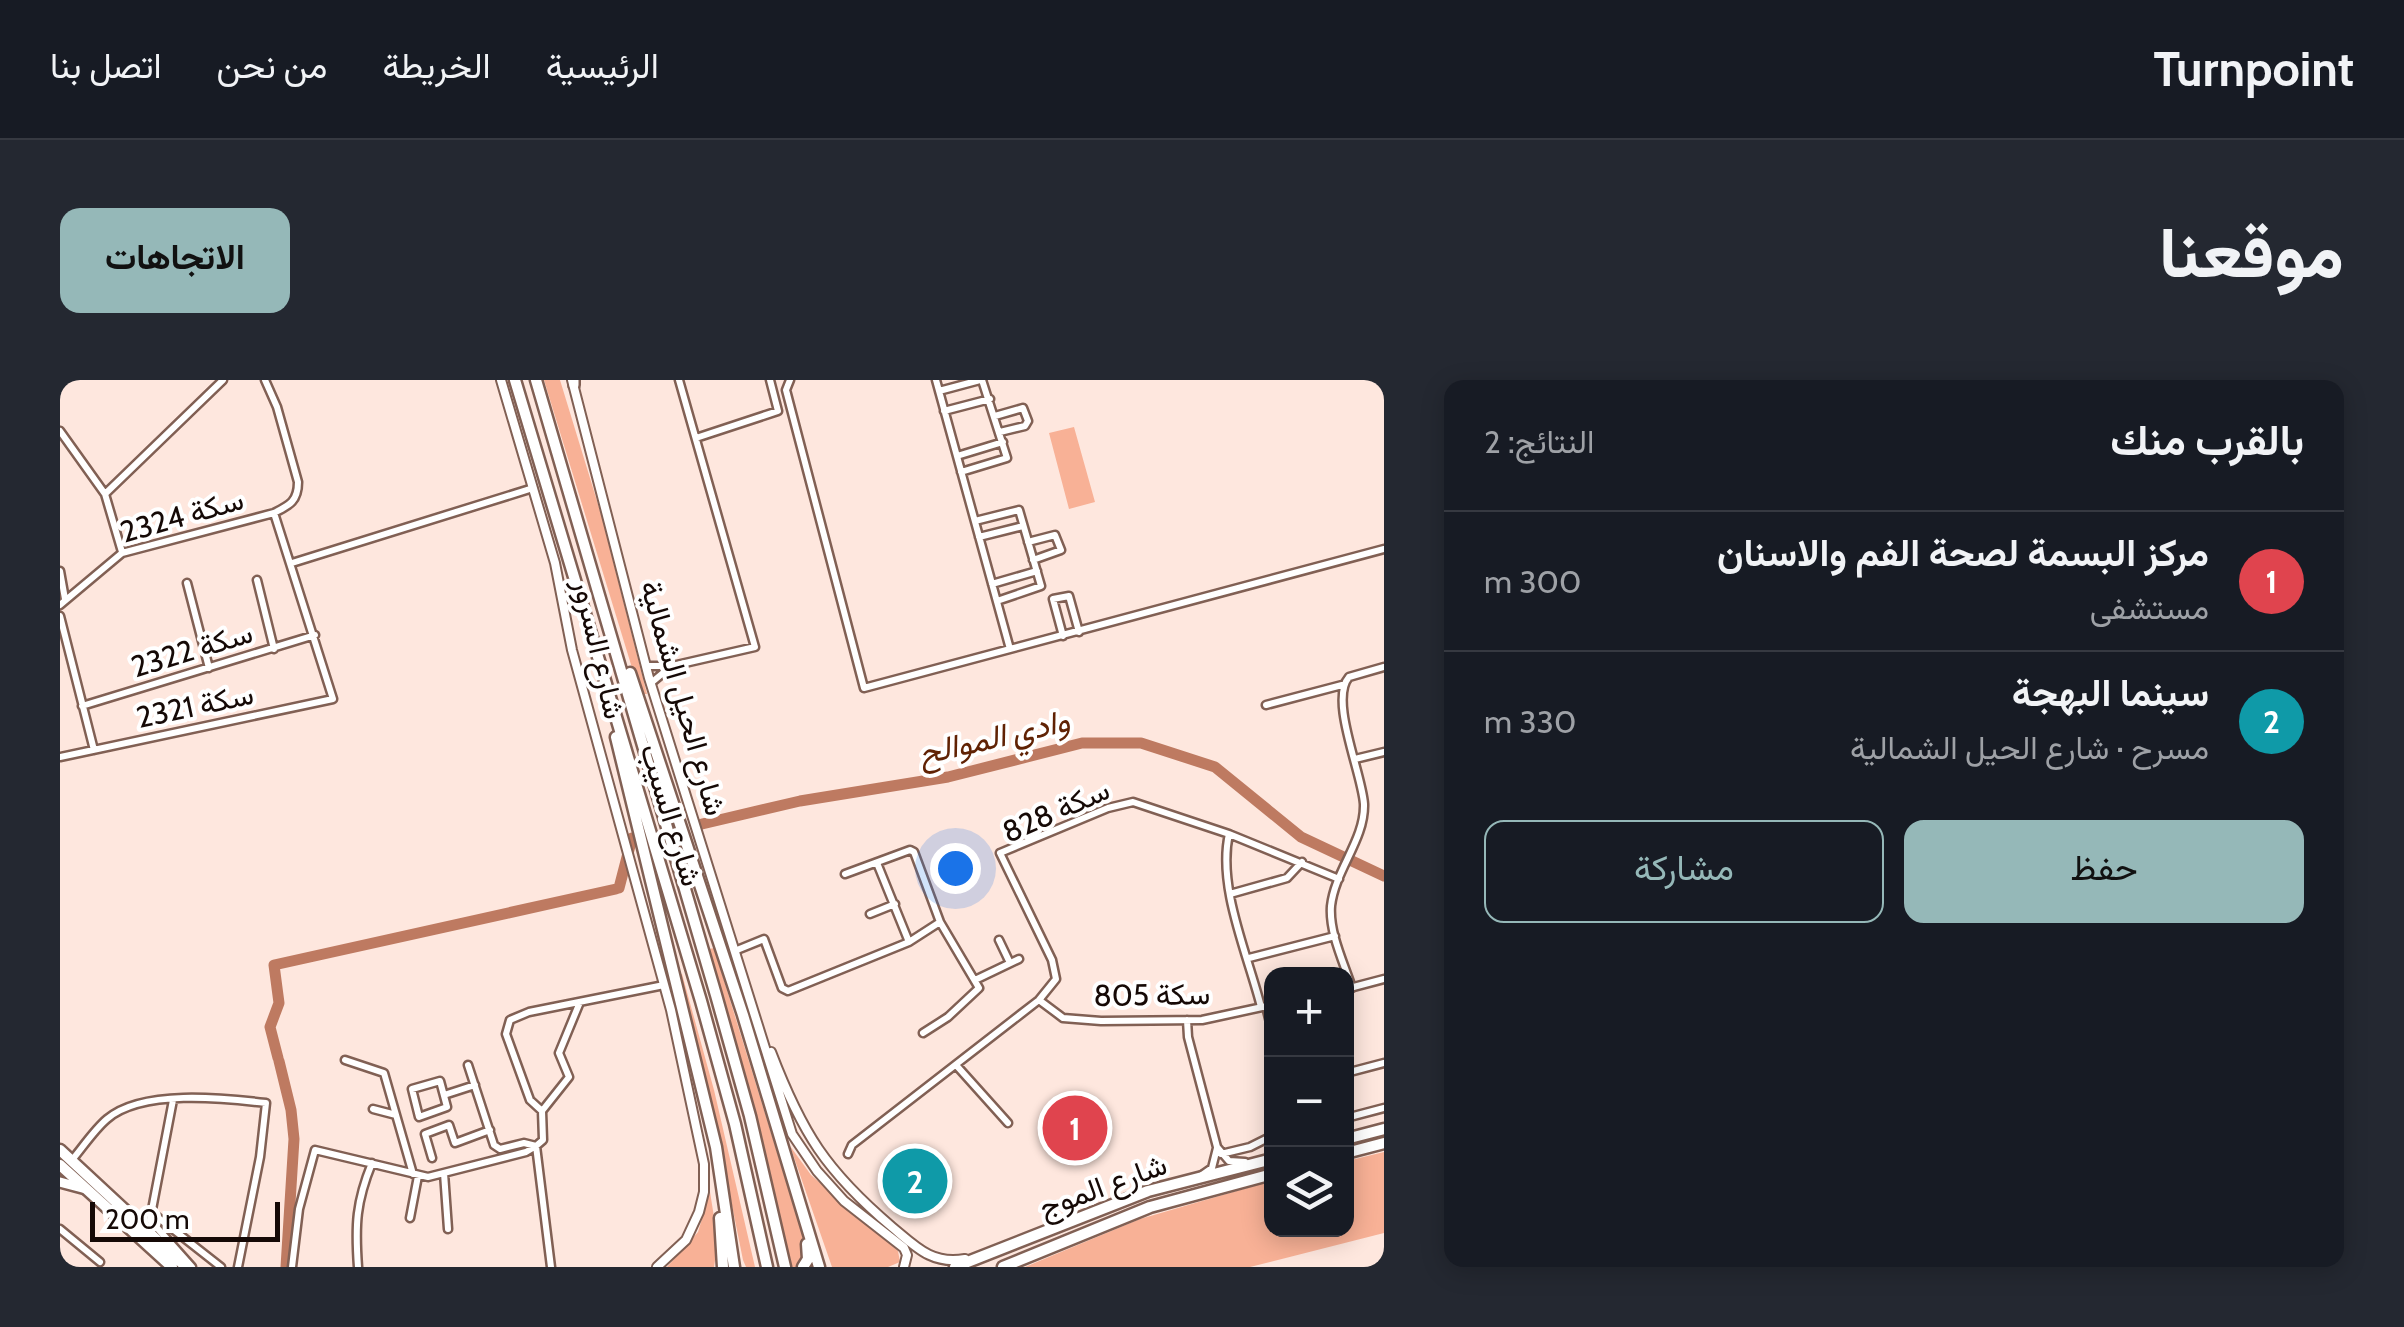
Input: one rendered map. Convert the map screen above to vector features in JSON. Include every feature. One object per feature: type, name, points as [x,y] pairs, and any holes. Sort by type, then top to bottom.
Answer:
[{"type":"main road","name":"شارع السيب","points":[[514,380],[735,1124],[767,1267]]},
{"type":"main road","name":"شارع السيب","points":[[536,380],[740,1082],[784,1267]]},
{"type":"main road","points":[[605,610],[618,638],[743,1015],[797,1190],[808,1251],[803,1267]]},
{"type":"main road","points":[[604,676],[622,768],[716,1147],[738,1267]]},
{"type":"main road","points":[[1354,1137],[1384,1129]]},
{"type":"main road","points":[[1354,1152],[1384,1143]]},
{"type":"main road","points":[[716,1147],[714,1173],[723,1267]]},
{"type":"main road","points":[[60,1150],[87,1190],[172,1267]]},
{"type":"main road","name":"شارع الموج","points":[[955,1267],[1148,1192],[1264,1161]]},
{"type":"main road","points":[[66,1163],[189,1267]]},
{"type":"main road","name":"شارع الموج","points":[[1003,1267],[1150,1207],[1264,1176]]},
{"type":"main road","points":[[60,1182],[87,1190]]},
{"type":"main road","points":[[797,1190],[808,1208],[828,1267]]},
{"type":"main road","points":[[800,1204],[819,1267]]},
{"type":"street","points":[[105,494],[223,380]]},
{"type":"street","points":[[265,380],[277,407],[298,482],[298,495],[289,506],[274,513],[315,635]]},
{"type":"street","name":"شارع السرور","points":[[502,380],[555,563],[572,650],[664,984],[698,1130],[704,1192],[700,1212],[686,1240],[657,1267]]},
{"type":"street","points":[[646,666],[672,666],[754,647],[680,380]]},
{"type":"street","points":[[696,438],[778,410],[770,380]]},
{"type":"street","points":[[790,380],[786,390],[860,684],[867,689],[1384,548]]},
{"type":"street","points":[[936,380],[1010,649]]},
{"type":"street","points":[[939,391],[981,380],[1008,458],[961,472]]},
{"type":"street","name":"شارع الحيل الشمالية","points":[[573,382],[646,666],[792,1134],[833,1190],[904,1248],[904,1267]]},
{"type":"street","points":[[944,411],[990,399]]},
{"type":"street","points":[[995,416],[1023,408],[1028,421],[1024,426],[1000,432]]},
{"type":"street","points":[[60,431],[105,494],[122,552]]},
{"type":"street","points":[[957,456],[1003,442]]},
{"type":"street","points":[[292,563],[533,488]]},
{"type":"street","points":[[974,520],[1019,510],[1034,560],[1040,588],[997,600]]},
{"type":"street","name":"سكة 2324","points":[[63,603],[122,552],[274,513]]},
{"type":"street","points":[[979,537],[1024,526]]},
{"type":"street","points":[[1028,542],[1055,535],[1062,550],[1034,560]]},
{"type":"street","points":[[60,570],[63,603]]},
{"type":"street","points":[[992,584],[1036,570]]},
{"type":"street","points":[[257,580],[274,649]]},
{"type":"street","points":[[187,583],[209,668]]},
{"type":"street","points":[[1063,636],[1053,599],[1066,595],[1080,632]]},
{"type":"street","points":[[60,616],[94,750]]},
{"type":"street","name":"سكة 2322","points":[[82,706],[315,635]]},
{"type":"street","name":"سكة 2321","points":[[60,756],[330,702],[334,694],[315,635]]},
{"type":"street","points":[[651,683],[672,666]]},
{"type":"street","points":[[1266,706],[1344,685],[1354,675],[1384,668]]},
{"type":"street","points":[[1343,967],[1332,904],[1364,814],[1347,728],[1344,685]]},
{"type":"street","points":[[1355,759],[1384,752]]},
{"type":"street","name":"سكة 828","points":[[1039,1000],[1054,982],[1057,971],[1000,853],[1108,808],[1133,802],[1229,834]]},
{"type":"street","points":[[1264,1001],[1230,894],[1224,863],[1229,834],[1339,879]]},
{"type":"street","points":[[845,874],[913,851],[940,922],[975,980],[978,992],[924,1033]]},
{"type":"street","points":[[1230,894],[1287,878],[1302,862]]},
{"type":"street","points":[[877,863],[909,942]]},
{"type":"street","points":[[870,914],[895,904]]},
{"type":"street","points":[[737,950],[764,939],[782,988],[788,991],[909,942],[940,922]]},
{"type":"street","points":[[1248,958],[1335,936]]},
{"type":"street","points":[[999,940],[1010,963]]},
{"type":"street","points":[[975,980],[1018,959]]},
{"type":"street","points":[[1354,987],[1384,979]]},
{"type":"street","points":[[542,1112],[530,1100],[506,1034],[515,1016],[664,984]]},
{"type":"street","points":[[848,1154],[852,1145],[1039,1000]]},
{"type":"street","name":"سكة 805","points":[[1039,1000],[1063,1018],[1101,1021],[1187,1020],[1231,1016],[1264,1007]]},
{"type":"street","points":[[292,1267],[299,1209],[312,1154],[321,1150],[428,1178],[536,1146],[542,1140],[542,1112],[569,1077],[560,1048],[580,1001]]},
{"type":"street","points":[[1187,1020],[1188,1037],[1219,1151],[1212,1168],[1196,1179]]},
{"type":"street","name":"شارع الحيل الشمالية","points":[[760,1025],[805,1132],[848,1189],[926,1255],[942,1262],[980,1260]]},
{"type":"street","points":[[346,1060],[384,1073],[416,1176],[410,1218]]},
{"type":"street","points":[[1354,1071],[1384,1064]]},
{"type":"street","points":[[468,1065],[494,1145],[536,1146]]},
{"type":"street","points":[[956,1065],[1008,1123]]},
{"type":"street","points":[[440,1081],[444,1094],[447,1108],[418,1117],[412,1089],[440,1081]]},
{"type":"street","points":[[444,1094],[475,1085]]},
{"type":"street","points":[[66,1163],[107,1119],[124,1108],[214,1097],[267,1105],[238,1267]]},
{"type":"street","points":[[173,1100],[151,1223],[189,1267]]},
{"type":"street","points":[[1354,1116],[1384,1108]]},
{"type":"street","points":[[373,1109],[397,1115]]},
{"type":"street","points":[[432,1158],[425,1134],[449,1124],[455,1143],[490,1130]]},
{"type":"street","points":[[1219,1151],[1250,1147],[1264,1140]]},
{"type":"street","points":[[536,1146],[551,1267]]},
{"type":"street","points":[[1219,1151],[1234,1162],[1264,1160]]},
{"type":"street","points":[[358,1267],[354,1222],[360,1191],[372,1163]]},
{"type":"street","points":[[444,1173],[448,1229]]},
{"type":"street","points":[[833,1190],[848,1189]]},
{"type":"street","points":[[151,1212],[220,1267]]},
{"type":"street","points":[[60,1229],[100,1262]]},
{"type":"shaded area","points":[[544,380],[560,380],[601,514],[647,694],[640,694]]},
{"type":"shaded area","points":[[1074,427],[1095,502],[1069,509],[1049,433]]},
{"type":"shaded area","points":[[714,948],[807,1250],[800,1267],[791,1267],[769,1167],[709,949]]},
{"type":"shaded area","points":[[677,973],[682,974],[714,1090],[755,1267],[746,1267],[743,1260],[714,1116]]},
{"type":"shaded area","points":[[790,1146],[811,1175],[898,1251],[900,1262],[888,1267],[832,1267]]},
{"type":"shaded area","points":[[1384,1152],[1384,1233],[1250,1267],[1025,1267],[1140,1219],[1264,1183],[1264,1237],[1354,1237],[1354,1159]]},
{"type":"shaded area","points":[[710,1192],[718,1242],[714,1267],[667,1267],[698,1232]]},
{"type":"waterway","name":"وادي الموالح","points":[[702,824],[800,801],[948,777],[1082,743],[1141,743],[1215,767],[1301,837],[1384,876]]},
{"type":"waterway","name":"وادي الموالح","points":[[619,888],[632,838]]},
{"type":"waterway","name":"وادي الموالح","points":[[278,1058],[270,1027],[279,1003],[274,965],[616,889]]},
{"type":"waterway","name":"وادي الموالح","points":[[279,1061],[294,1139],[286,1267]]},
{"type":"place","name":"مركز البسمة لصحة الفم والاسنان","points":[[1075,1128]]},
{"type":"place","name":"سينما البهجة","points":[[915,1181]]}]
